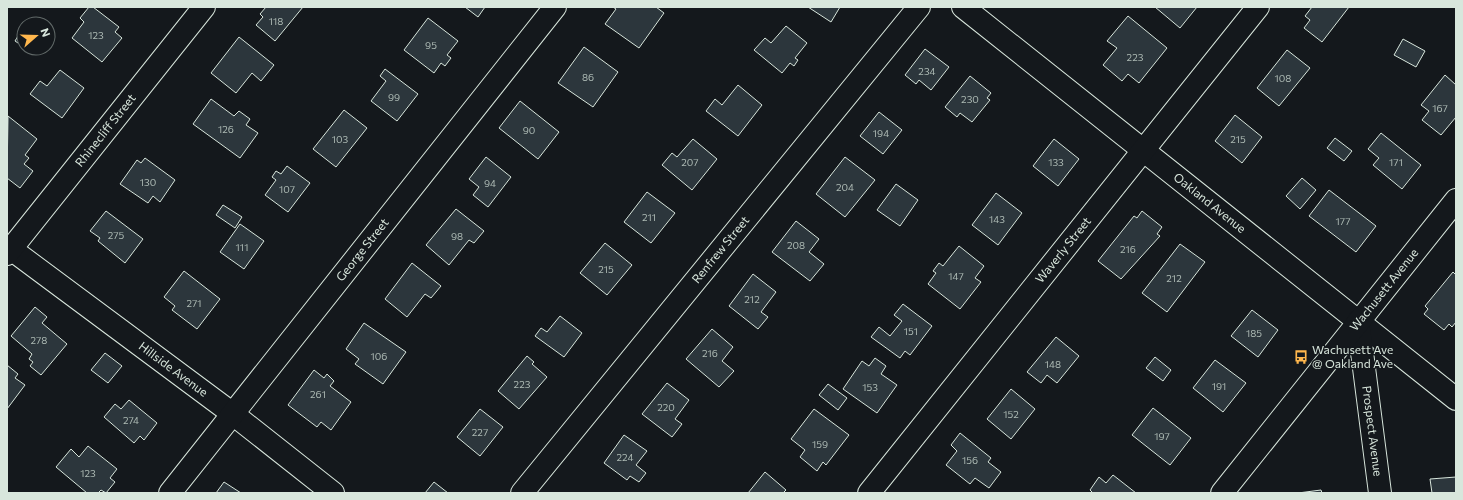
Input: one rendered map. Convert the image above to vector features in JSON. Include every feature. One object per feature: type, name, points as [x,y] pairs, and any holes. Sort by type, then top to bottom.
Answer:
[{"type":"street","name":"Rhinecliff Street","points":[[9,252],[204,7]]},
{"type":"street","name":"George Street","points":[[170,493],[555,7]]},
{"type":"street","name":"Renfrew Street","points":[[522,493],[919,7]]},
{"type":"street","name":"Oakland Avenue","points":[[963,7],[1456,399]]},
{"type":"street","name":"Waverly Street","points":[[869,493],[1258,7]]},
{"type":"street","name":"Wachusett Avenue","points":[[1222,493],[1456,200]]},
{"type":"street","name":"Hillside Avenue","points":[[9,252],[233,414],[333,493]]},
{"type":"street","name":"Prospect Avenue","points":[[1358,321],[1380,493]]},
{"type":"building","points":[[89,7],[93,7],[119,27],[115,32],[122,38],[102,62],[72,38],[84,22],[80,18]]},
{"type":"building","points":[[266,7],[303,7],[275,41],[256,25],[263,17],[260,14]]},
{"type":"building","points":[[465,7],[485,7],[478,17]]},
{"type":"building","points":[[613,7],[656,7],[664,13],[639,48],[605,24],[616,9]]},
{"type":"building","points":[[808,7],[840,7],[831,22]]},
{"type":"building","points":[[1155,7],[1197,7],[1180,28]]},
{"type":"building","points":[[1312,7],[1349,7],[1322,42],[1304,28],[1310,20],[1305,16]]},
{"type":"building","points":[[1128,16],[1167,48],[1139,83],[1128,74],[1122,81],[1103,65],[1117,48],[1107,41]]},
{"type":"building","points":[[428,18],[458,41],[447,55],[451,58],[445,66],[441,63],[434,73],[404,50]]},
{"type":"building","points":[[786,26],[807,43],[795,58],[798,60],[794,66],[790,63],[782,73],[754,50],[765,38],[771,43]]},
{"type":"building","points":[[239,37],[274,65],[261,81],[252,73],[236,93],[211,73]]},
{"type":"building","points":[[1403,39],[1425,51],[1416,67],[1394,55]]},
{"type":"building","points":[[584,47],[618,72],[593,107],[558,83]]},
{"type":"building","points":[[925,49],[949,67],[931,90],[919,80],[916,84],[905,75]]},
{"type":"building","points":[[1287,50],[1310,68],[1279,106],[1257,88]]},
{"type":"building","points":[[385,69],[418,94],[397,121],[371,101],[386,81],[380,76]]},
{"type":"building","points":[[60,70],[84,88],[62,118],[30,94],[40,81],[47,86]]},
{"type":"building","points":[[1445,75],[1456,85],[1456,117],[1441,135],[1422,120],[1429,111],[1421,105]]},
{"type":"building","points":[[970,76],[991,93],[987,98],[990,100],[972,122],[960,113],[957,117],[945,107]]},
{"type":"building","points":[[738,85],[762,105],[738,136],[706,111],[715,99],[722,105]]},
{"type":"building","points":[[211,99],[234,116],[239,111],[250,119],[246,125],[258,133],[240,158],[193,124]]},
{"type":"building","points":[[520,101],[559,132],[538,159],[499,128]]},
{"type":"building","points":[[344,110],[367,128],[336,167],[313,149]]},
{"type":"building","points":[[879,112],[902,130],[883,154],[860,136]]},
{"type":"building","points":[[1235,115],[1262,137],[1242,163],[1215,141]]},
{"type":"building","points":[[8,116],[37,139],[25,155],[29,158],[24,164],[33,171],[20,188],[7,178]]},
{"type":"building","points":[[1381,133],[1421,165],[1402,189],[1373,165],[1379,158],[1368,149]]},
{"type":"building","points":[[1335,138],[1352,151],[1344,161],[1327,148]]},
{"type":"building","points":[[693,139],[717,159],[692,190],[662,165],[672,153],[677,157]]},
{"type":"building","points":[[1054,139],[1079,159],[1058,186],[1033,166]]},
{"type":"building","points":[[486,157],[511,177],[488,207],[473,195],[479,187],[469,179]]},
{"type":"building","points":[[845,157],[875,180],[845,217],[816,194]]},
{"type":"building","points":[[145,158],[175,180],[160,202],[153,196],[148,203],[120,184],[137,160],[141,163]]},
{"type":"building","points":[[287,166],[310,183],[288,212],[265,195],[276,180],[272,177],[276,171],[281,174]]},
{"type":"building","points":[[1302,178],[1316,190],[1300,209],[1286,196]]},
{"type":"building","points":[[896,184],[918,200],[900,226],[877,210]]},
{"type":"building","points":[[1329,190],[1376,226],[1356,252],[1309,216]]},
{"type":"building","points":[[647,192],[675,213],[651,243],[624,222]]},
{"type":"building","points":[[996,193],[1022,213],[998,245],[972,225]]},
{"type":"building","points":[[223,205],[242,217],[235,228],[216,215]]},
{"type":"building","points":[[456,209],[484,231],[474,243],[469,240],[449,265],[426,245]]},
{"type":"building","points":[[106,211],[143,239],[125,263],[98,241],[100,238],[90,231]]},
{"type":"building","points":[[1142,211],[1162,227],[1157,234],[1160,236],[1121,279],[1098,261],[1134,216],[1137,218]]},
{"type":"building","points":[[796,221],[819,239],[809,252],[824,264],[810,281],[772,252]]},
{"type":"building","points":[[240,224],[264,241],[244,269],[220,252]]},
{"type":"building","points":[[605,243],[632,265],[607,295],[580,273]]},
{"type":"building","points":[[1180,244],[1205,262],[1167,312],[1142,293]]},
{"type":"building","points":[[959,246],[984,266],[975,278],[981,282],[960,309],[928,284],[936,273],[933,271],[939,263],[943,266]]},
{"type":"building","points":[[412,263],[441,286],[431,298],[425,294],[407,317],[385,299]]},
{"type":"building","points":[[184,271],[220,299],[197,329],[172,310],[175,306],[164,297]]},
{"type":"building","points":[[1453,272],[1456,275],[1456,322],[1452,327],[1449,324],[1444,330],[1424,314],[1428,309],[1425,306]]},
{"type":"building","points":[[753,274],[776,292],[761,312],[768,317],[758,329],[729,306]]},
{"type":"building","points":[[903,304],[932,326],[910,355],[905,351],[900,358],[871,337],[879,327],[890,336],[902,321],[894,315]]},
{"type":"building","points":[[35,307],[47,317],[42,323],[67,344],[41,375],[30,366],[33,362],[29,359],[32,354],[11,336]]},
{"type":"building","points":[[1252,310],[1278,330],[1258,357],[1231,336]]},
{"type":"building","points":[[560,316],[582,333],[564,357],[535,336],[541,328],[547,332]]},
{"type":"building","points":[[364,323],[406,352],[383,384],[355,364],[359,359],[346,349]]},
{"type":"building","points":[[712,329],[733,347],[722,361],[734,371],[719,387],[686,359]]},
{"type":"building","points":[[1056,337],[1079,356],[1057,383],[1047,375],[1041,383],[1027,372]]},
{"type":"building","points":[[105,353],[122,366],[108,383],[91,370]]},
{"type":"building","points":[[527,356],[534,362],[532,364],[547,377],[519,409],[498,391]]},
{"type":"building","points":[[1155,357],[1171,370],[1163,381],[1146,368]]},
{"type":"building","points":[[875,358],[886,366],[881,374],[897,385],[877,413],[843,389],[862,361],[869,366]]},
{"type":"building","points":[[1215,360],[1246,383],[1223,412],[1193,388]]},
{"type":"building","points":[[7,365],[18,374],[15,378],[25,385],[7,409]]},
{"type":"building","points":[[314,370],[324,378],[327,374],[334,381],[330,386],[351,402],[331,430],[321,422],[317,427],[288,405]]},
{"type":"building","points":[[667,383],[689,400],[675,419],[682,424],[672,437],[642,414]]},
{"type":"building","points":[[828,384],[847,398],[838,410],[819,395]]},
{"type":"building","points":[[1011,389],[1035,409],[1011,439],[987,419]]},
{"type":"building","points":[[129,400],[157,423],[144,440],[140,436],[134,443],[104,417],[115,404],[121,409]]},
{"type":"building","points":[[1153,408],[1191,438],[1170,465],[1132,435]]},
{"type":"building","points":[[480,409],[503,427],[480,456],[457,437]]},
{"type":"building","points":[[814,409],[849,435],[826,465],[823,462],[817,471],[800,457],[805,450],[791,439]]},
{"type":"building","points":[[960,433],[991,458],[988,462],[1001,472],[989,488],[975,478],[970,484],[946,465],[957,451],[951,445]]},
{"type":"building","points":[[624,435],[647,451],[636,465],[646,473],[639,482],[630,476],[627,480],[604,463]]},
{"type":"building","points":[[88,446],[117,469],[110,478],[115,482],[106,493],[101,490],[98,493],[87,493],[56,467],[71,449],[79,457]]},
{"type":"building","points":[[765,472],[786,490],[783,493],[748,493]]},
{"type":"building","points":[[1113,475],[1136,493],[1093,493],[1090,490],[1099,477],[1106,483]]},
{"type":"building","points":[[1456,477],[1456,493],[1432,493],[1430,479]]},
{"type":"building","points":[[224,482],[241,493],[216,493]]},
{"type":"building","points":[[434,482],[448,493],[425,493]]},
{"type":"building","points":[[1321,490],[1322,493],[1298,493]]},
{"type":"place","name":"Wachusett Ave @ Oakland Ave","points":[[1301,357]]}]
